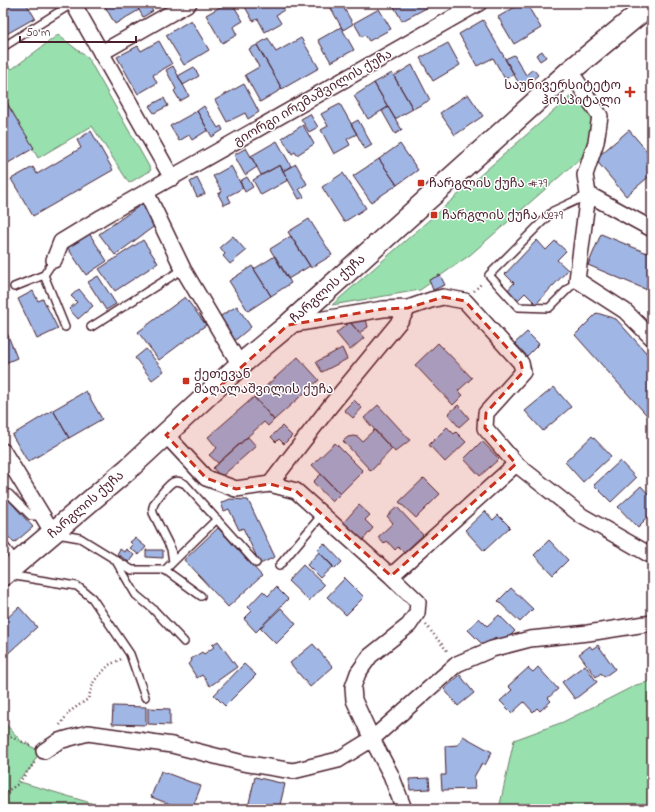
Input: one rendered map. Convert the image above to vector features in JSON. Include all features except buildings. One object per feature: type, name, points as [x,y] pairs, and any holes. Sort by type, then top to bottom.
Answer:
[{"type":"street","points":[[73,3],[172,178]]},
{"type":"street","points":[[101,53],[189,3]]},
{"type":"street","name":"გიორგი ირემაშვილის ქუჩა","points":[[54,260],[61,242],[102,217],[479,3]]},
{"type":"street","name":"ჩარგლის ქუჩა","points":[[8,571],[48,524],[166,435],[240,365],[288,325],[570,72],[652,3]]},
{"type":"street","points":[[570,72],[600,116],[596,142],[585,175],[588,194],[577,280],[625,311],[652,338]]},
{"type":"street","points":[[146,192],[183,268],[240,365]]},
{"type":"street","points":[[588,194],[652,228]]},
{"type":"street","points":[[288,325],[383,309],[408,308],[443,297],[465,301],[521,363],[523,372],[486,413],[485,428],[516,464],[582,516],[652,556]]},
{"type":"street","points":[[270,484],[331,405],[400,322],[408,308]]},
{"type":"street","points":[[166,435],[206,478],[236,489],[270,484],[296,491],[418,602],[417,613],[409,625],[370,656],[358,673],[353,687],[354,700],[391,776],[404,809]]},
{"type":"street","points":[[4,455],[48,524]]},
{"type":"street","points":[[391,576],[516,464]]},
{"type":"street","points":[[44,751],[59,741],[88,733],[172,745],[243,763],[293,771],[338,760],[372,739],[457,664],[492,649],[530,639],[588,634],[652,623]]},
{"type":"lane","points":[[3,47],[73,3]]},
{"type":"lane","points":[[577,280],[549,308],[518,307],[489,275],[553,210],[588,194]]},
{"type":"lane","points":[[14,287],[44,275],[54,260]]},
{"type":"lane","points":[[91,327],[183,268]]},
{"type":"lane","points":[[44,275],[65,327]]},
{"type":"lane","points":[[173,562],[171,549],[152,508],[154,503],[167,488],[174,482],[180,481],[185,484],[256,563]]},
{"type":"lane","points":[[3,495],[9,494],[31,516],[80,538],[132,570],[165,570],[201,596]]},
{"type":"lane","points":[[279,566],[322,516]]},
{"type":"lane","points":[[165,570],[216,519]]},
{"type":"lane","points":[[3,544],[8,571],[77,586],[92,598],[130,654],[145,697]]},
{"type":"lane","points":[[115,559],[136,595],[153,609],[184,642]]},
{"type":"path","points":[[465,301],[489,275]]},
{"type":"path","points":[[417,613],[457,664]]},
{"type":"path","points":[[59,741],[60,725],[69,712],[88,699],[94,681],[109,665],[130,654]]},
{"type":"path","points":[[3,739],[11,737],[44,751],[18,784],[3,794]]},
{"type":"highlighted area","points":[[443,297],[465,301],[521,363],[523,372],[486,413],[485,428],[516,464],[391,576],[296,491],[270,484],[236,489],[206,478],[166,435],[288,325],[383,309],[408,308]]},
{"type":"green space","points":[[58,35],[88,58],[151,170],[129,183],[92,126],[38,158],[3,95],[3,60],[12,69]]},
{"type":"green space","points":[[573,94],[591,116],[590,150],[470,255],[420,290],[332,305]]},
{"type":"green space","points":[[652,681],[652,809],[499,809],[514,740],[563,722],[636,685]]},
{"type":"green space","points":[[3,721],[22,742],[40,751],[30,769],[17,781],[111,809],[3,809]]},
{"type":"place","name":"საუნივერსიტეტო ჰოსპიტალი","points":[[630,92]]},
{"type":"place","name":"ჩარგლის ქუჩა #79","points":[[421,183]]},
{"type":"place","name":"ჩარგლის ქუჩა №79","points":[[434,215]]},
{"type":"place","name":"ქეთევან მაღალაშვილის ქუჩა","points":[[186,381]]}]
